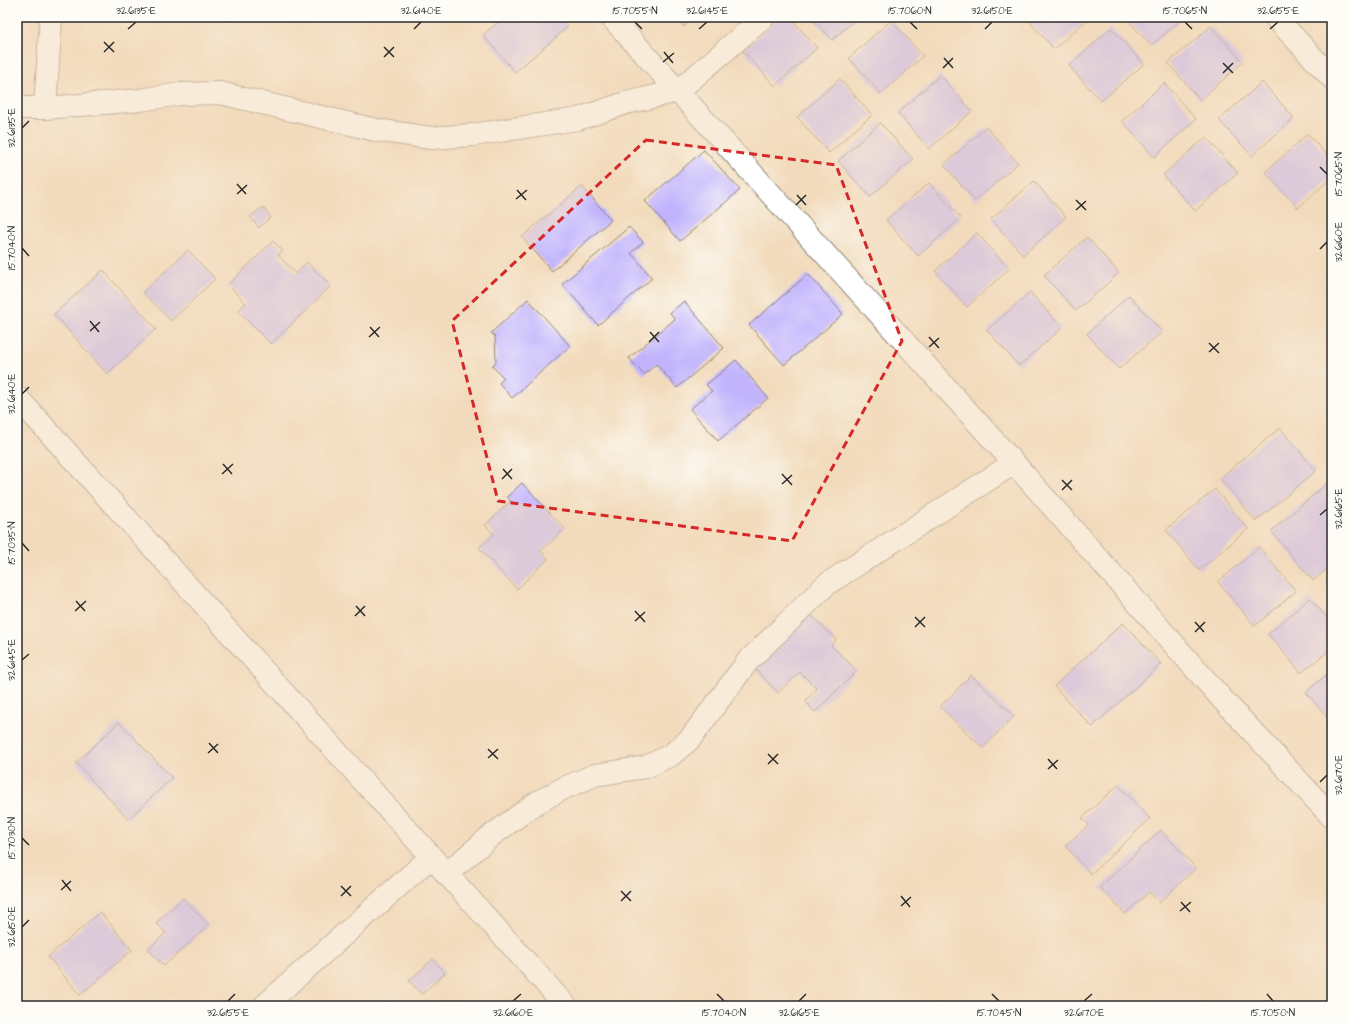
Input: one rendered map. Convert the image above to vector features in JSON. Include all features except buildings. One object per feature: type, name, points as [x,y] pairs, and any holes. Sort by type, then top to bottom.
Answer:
[{"type":"street","points":[[44,108],[51,17]]},
{"type":"street","points":[[611,17],[1014,462],[1223,700],[1332,817]]},
{"type":"street","points":[[17,108],[44,108],[140,100],[180,94],[220,93],[376,130],[431,138],[472,135],[578,118],[678,91],[764,17]]},
{"type":"street","points":[[1275,17],[1332,78]]},
{"type":"street","points":[[17,397],[566,1006]]},
{"type":"street","points":[[446,874],[491,836],[536,803],[595,775],[646,768],[672,754],[690,740],[748,661],[827,584],[1014,462]]},
{"type":"street","points":[[264,1006],[431,857]]},
{"type":"highlighted area","points":[[646,140],[836,165],[902,341],[792,541],[498,501],[452,321]]}]
